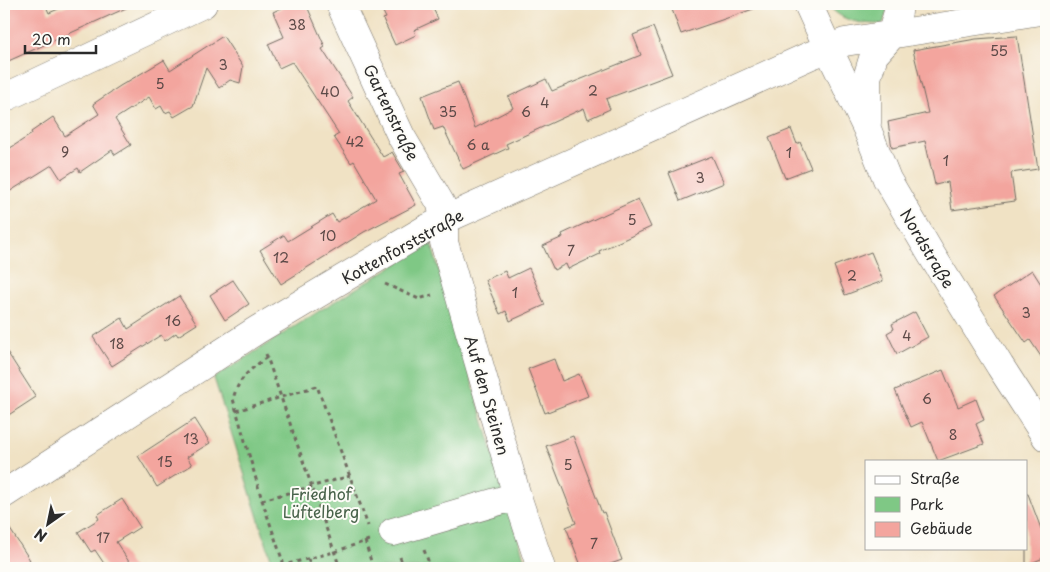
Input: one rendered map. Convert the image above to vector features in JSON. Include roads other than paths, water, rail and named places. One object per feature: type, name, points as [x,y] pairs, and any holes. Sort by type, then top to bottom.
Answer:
[{"type":"street","points":[[4,98],[203,4]]},
{"type":"street","name":"Gartenstraße","points":[[340,4],[401,136],[441,204],[444,220]]},
{"type":"street","name":"Nordstraße","points":[[808,4],[867,129],[887,179],[1000,366],[1046,437]]},
{"type":"street","points":[[867,129],[867,78],[874,56],[891,36],[898,12],[898,4]]},
{"type":"street","name":"Kottenforststraße","points":[[4,494],[257,330],[444,220],[845,42],[1046,10]]},
{"type":"street","name":"Auf den Steinen","points":[[444,220],[444,242],[517,496],[541,568]]},
{"type":"street","points":[[383,535],[517,496]]},
{"type":"park label","name":"Friedhof Lüftelberg","points":[[321,502]]}]
